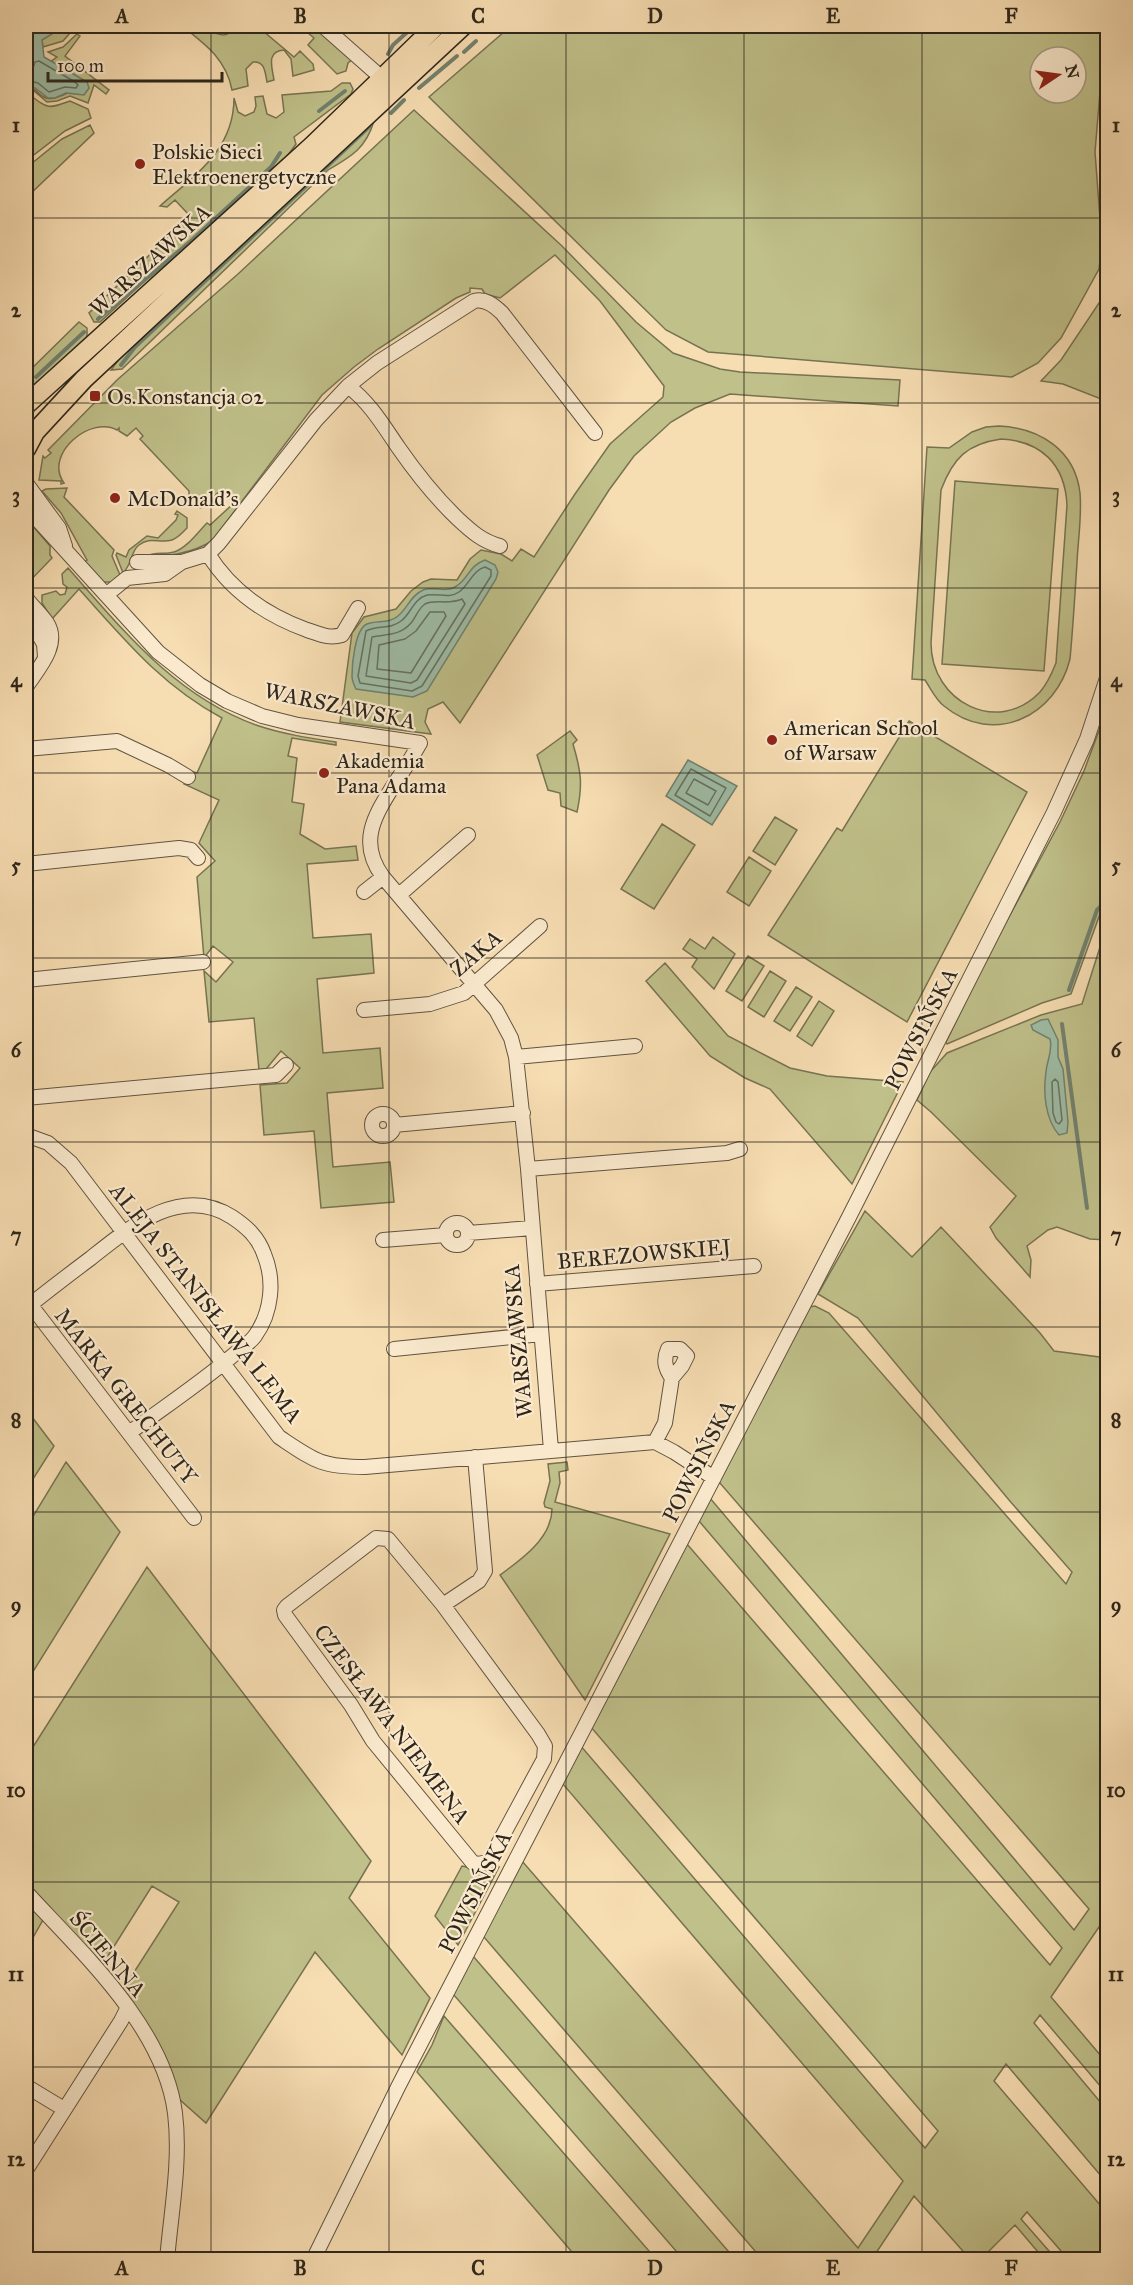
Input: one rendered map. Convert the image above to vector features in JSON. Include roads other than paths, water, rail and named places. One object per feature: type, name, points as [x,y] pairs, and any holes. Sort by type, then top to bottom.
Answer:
[{"type":"main road","name":"WARSZAWSKA","points":[[26,405],[253,200],[383,79],[436,26]]},
{"type":"main road","name":"WARSZAWSKA","points":[[26,449],[35,432],[84,379],[464,26]]},
{"type":"street","points":[[323,26],[383,79]]},
{"type":"street","points":[[137,562],[182,562],[208,554],[316,420],[348,386],[377,363],[479,299],[495,306],[510,323],[595,433]]},
{"type":"street","points":[[348,386],[372,409],[424,484],[443,505],[484,542],[500,546]]},
{"type":"street","name":"WARSZAWSKA","points":[[26,483],[59,528],[67,551]]},
{"type":"street","name":"WARSZAWSKA","points":[[26,507],[172,665],[200,686],[227,701],[277,721],[420,743],[383,802],[371,830],[369,843],[371,856],[383,877],[496,1010],[504,1023],[516,1057],[528,1169],[551,1450]]},
{"type":"street","points":[[208,554],[218,570],[254,604],[278,618],[326,637],[342,635],[358,608]]},
{"type":"street","points":[[106,595],[127,578],[165,574],[182,562]]},
{"type":"street","points":[[26,597],[50,629],[51,644],[45,659],[26,687]]},
{"type":"street","points":[[26,613],[44,644],[45,659]]},
{"type":"street","name":"POWSIŃSKA","points":[[313,2259],[398,2087],[849,1217],[1054,812],[1087,739],[1107,675]]},
{"type":"street","points":[[26,749],[117,741],[188,777]]},
{"type":"street","points":[[399,895],[468,835]]},
{"type":"street","points":[[26,864],[179,848],[191,850],[198,858]]},
{"type":"street","points":[[364,892],[383,877]]},
{"type":"street","name":"ZAKA","points":[[364,1010],[430,1004],[464,993],[540,927]]},
{"type":"street","points":[[26,980],[202,962]]},
{"type":"street","points":[[516,1057],[635,1046]]},
{"type":"street","points":[[26,1098],[276,1075],[286,1065]]},
{"type":"street","points":[[394,1125],[523,1113]]},
{"type":"street","name":"ALEJA STANISŁAWA LEMA","points":[[26,1135],[48,1143],[71,1163],[279,1437],[314,1461],[336,1467],[365,1467],[654,1442]]},
{"type":"street","points":[[528,1169],[740,1149]]},
{"type":"street","points":[[28,1302],[124,1232],[148,1216],[167,1209],[202,1205],[223,1211],[255,1235],[269,1267],[272,1284],[268,1307],[254,1337],[222,1364],[129,1433]]},
{"type":"street","points":[[383,1240],[446,1235],[450,1226],[458,1223],[466,1227],[468,1233],[532,1228]]},
{"type":"street","name":"BEREZOWSKIEJ","points":[[537,1284],[754,1266]]},
{"type":"street","name":"MARKA GRECHUTY","points":[[28,1302],[194,1518]]},
{"type":"street","points":[[394,1349],[541,1334]]},
{"type":"street","points":[[672,1378],[665,1423],[654,1442],[714,1478]]},
{"type":"street","points":[[443,1605],[479,1581],[485,1571],[476,1457]]},
{"type":"street","name":"CZESŁAWA NIEMENA","points":[[376,1538],[388,1539],[443,1605],[545,1746],[543,1759],[495,1853],[489,1861],[480,1864],[473,1863],[373,1741],[351,1705],[294,1630],[284,1610],[376,1538]]},
{"type":"street","name":"ŚCIENNA","points":[[26,1892],[118,1993],[160,2061],[175,2111],[176,2145],[167,2259]]},
{"type":"street","points":[[26,2170],[128,2007]]},
{"type":"street","points":[[26,2085],[64,2109]]},
{"type":"water","points":[[26,26],[53,28],[52,34],[42,40],[44,57],[87,82],[89,88],[84,95],[66,93],[55,98],[48,98],[35,88],[26,86],[26,69],[29,59],[26,49]]},
{"type":"water","points":[[485,560],[495,565],[498,572],[496,579],[427,691],[413,697],[356,689],[352,678],[353,664],[357,639],[363,627],[394,618],[415,595],[423,590],[455,587],[475,566]]},
{"type":"water","points":[[688,760],[737,786],[712,825],[666,796]]},
{"type":"water","points":[[1048,1019],[1058,1040],[1058,1057],[1063,1069],[1068,1122],[1067,1133],[1059,1135],[1048,1113],[1045,1097],[1050,1039],[1033,1030],[1031,1025]]},
{"type":"waterway","points":[[388,54],[393,45],[414,26]]},
{"type":"waterway","points":[[464,52],[476,41]]},
{"type":"waterway","points":[[419,88],[457,56]]},
{"type":"waterway","points":[[319,111],[345,91]]},
{"type":"waterway","points":[[391,113],[404,100]]},
{"type":"waterway","points":[[121,365],[135,347],[369,127]]},
{"type":"waterway","points":[[98,319],[191,241],[271,167],[280,153]]},
{"type":"waterway","points":[[36,377],[84,332]]},
{"type":"waterway","points":[[1069,990],[1097,910],[1108,899]]},
{"type":"waterway","points":[[1062,1024],[1087,1208]]},
{"type":"place","name":"Polskie Sieci Elektroenergetyczne","points":[[140,164]]},
{"type":"place","name":"Os.Konstancja 02","points":[[95,396]]},
{"type":"place","name":"McDonald's","points":[[115,498]]},
{"type":"place","name":"American School of Warsaw","points":[[772,740]]},
{"type":"place","name":"Akademia Pana Adama","points":[[324,773]]}]
